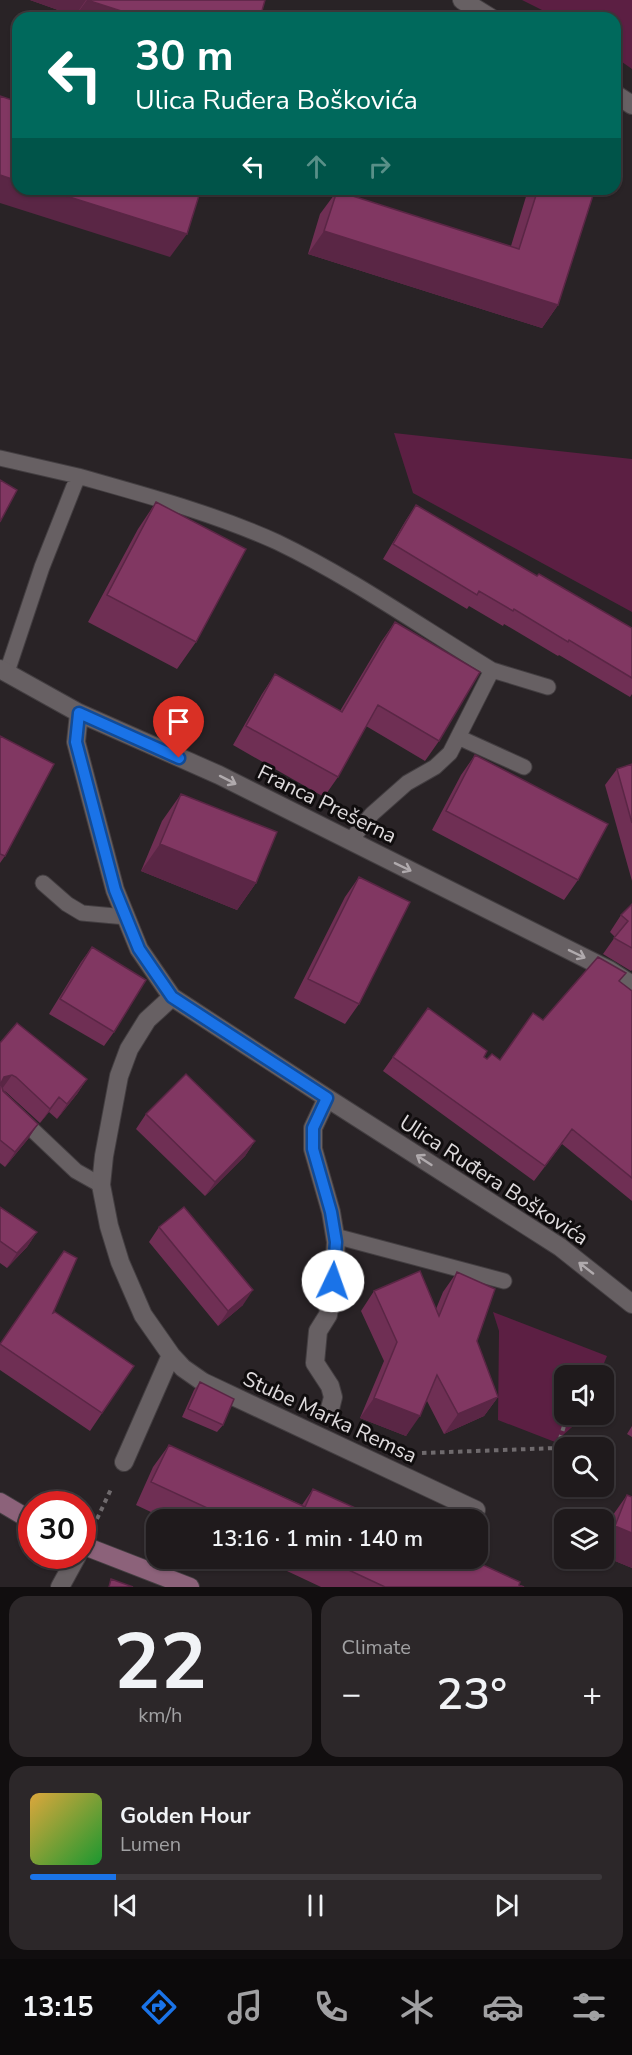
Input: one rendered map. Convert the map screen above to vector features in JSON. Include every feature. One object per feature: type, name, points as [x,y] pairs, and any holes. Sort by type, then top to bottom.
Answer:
[{"type":"main road","points":[[0,1502],[18,1513]]},
{"type":"main road","points":[[96,1550],[190,1587]]},
{"type":"street","points":[[462,0],[481,12]]},
{"type":"street","name":"Franca Prešerna","points":[[4,670],[79,713],[219,775],[609,970],[632,985]]},
{"type":"street","points":[[79,713],[76,742],[115,890],[139,949],[172,997]]},
{"type":"street","name":"Ulica Ruđera Boškovića","points":[[172,997],[560,1247],[632,1304]]},
{"type":"street","name":"Stube Marka Remsa","points":[[172,997],[147,1020],[129,1049],[119,1076],[101,1185],[109,1226],[120,1262],[143,1315],[171,1355],[183,1368],[203,1382],[474,1509]]},
{"type":"street","points":[[327,1098],[313,1128],[313,1149],[331,1212],[335,1236],[333,1281],[328,1315],[318,1331],[315,1362],[330,1386],[333,1397],[330,1409]]},
{"type":"street","points":[[124,1462],[171,1355]]},
{"type":"street","points":[[60,1587],[70,1569]]},
{"type":"lane","points":[[0,458],[78,476],[183,506],[278,543],[361,589],[492,670],[548,687]]},
{"type":"lane","points":[[4,670],[78,476]]},
{"type":"lane","points":[[350,841],[372,814],[407,783],[435,767],[450,753],[492,670]]},
{"type":"lane","points":[[458,737],[524,767]]},
{"type":"lane","points":[[43,883],[67,904],[82,913],[126,917]]},
{"type":"lane","points":[[0,1099],[76,1171],[101,1185]]},
{"type":"lane","points":[[335,1236],[504,1281]]},
{"type":"path","points":[[414,1453],[557,1448],[564,1425]]},
{"type":"path","points":[[97,1520],[124,1462]]},
{"type":"shaded area","points":[[522,0],[632,0],[632,69],[621,61],[621,12],[546,12]]},
{"type":"shaded area","points":[[394,433],[632,459],[632,612],[413,493]]},
{"type":"shaded area","points":[[493,1312],[607,1356],[603,1365],[554,1365],[554,1425],[574,1425],[561,1437],[554,1437],[554,1442],[498,1420],[499,1331]]},
{"type":"building","points":[[87,0],[265,0],[262,12],[124,12]]},
{"type":"building","points":[[0,96],[12,100],[12,179],[0,175]]},
{"type":"building","points":[[63,195],[199,195],[187,234]]},
{"type":"building","points":[[336,195],[350,195],[519,249],[536,195],[593,195],[558,305],[324,231]]},
{"type":"building","points":[[0,480],[17,490],[0,522]]},
{"type":"building","points":[[156,502],[246,549],[196,642],[107,595]]},
{"type":"building","points":[[416,505],[537,576],[539,574],[632,628],[632,678],[514,609],[513,611],[479,591],[477,595],[393,544]]},
{"type":"building","points":[[395,622],[480,672],[439,741],[378,705],[338,777],[246,726],[275,674],[342,712]]},
{"type":"building","points":[[0,736],[54,764],[5,856],[0,854]]},
{"type":"building","points":[[475,755],[608,824],[578,880],[446,811]]},
{"type":"building","points":[[632,764],[632,823],[617,769]]},
{"type":"building","points":[[181,794],[277,832],[256,883],[160,844]]},
{"type":"building","points":[[359,877],[410,902],[359,1004],[308,979]]},
{"type":"building","points":[[632,904],[632,948],[614,938],[628,921],[621,915]]},
{"type":"building","points":[[92,947],[146,980],[114,1032],[60,999]]},
{"type":"building","points":[[598,957],[626,973],[619,981],[632,991],[632,1178],[572,1129],[545,1166],[393,1057],[428,1008],[487,1051],[484,1057],[487,1059],[492,1054],[500,1060],[533,1013],[543,1020]]},
{"type":"building","points":[[17,1023],[87,1079],[67,1104],[59,1097],[50,1109],[16,1077],[12,1075],[4,1077],[1,1083],[3,1091],[38,1124],[15,1152],[0,1140],[0,1043]]},
{"type":"building","points":[[186,1074],[255,1141],[215,1182],[146,1114]]},
{"type":"building","points":[[0,1207],[37,1232],[17,1253],[0,1241]]},
{"type":"building","points":[[184,1207],[253,1290],[228,1311],[159,1227]]},
{"type":"building","points":[[64,1251],[77,1258],[53,1313],[55,1312],[134,1366],[102,1413],[0,1344]]},
{"type":"building","points":[[420,1271],[439,1316],[457,1272],[495,1289],[477,1341],[498,1397],[458,1414],[437,1375],[420,1416],[374,1398],[397,1342],[374,1291]]},
{"type":"building","points":[[200,1382],[234,1399],[223,1425],[188,1409]]},
{"type":"building","points":[[169,1445],[305,1507],[313,1489],[358,1509],[209,1509],[151,1482]]},
{"type":"building","points":[[627,1495],[632,1497],[632,1533],[615,1526]]},
{"type":"building","points":[[488,1567],[520,1582],[519,1585],[524,1587],[385,1587],[347,1569]]},
{"type":"building","points":[[111,1579],[133,1587],[109,1587]]},
{"type":"route","points":[[179,758],[79,713],[76,742],[115,890],[139,949],[154,973],[172,997],[327,1098],[313,1128],[313,1149],[331,1212],[336,1242],[333,1281]]}]
